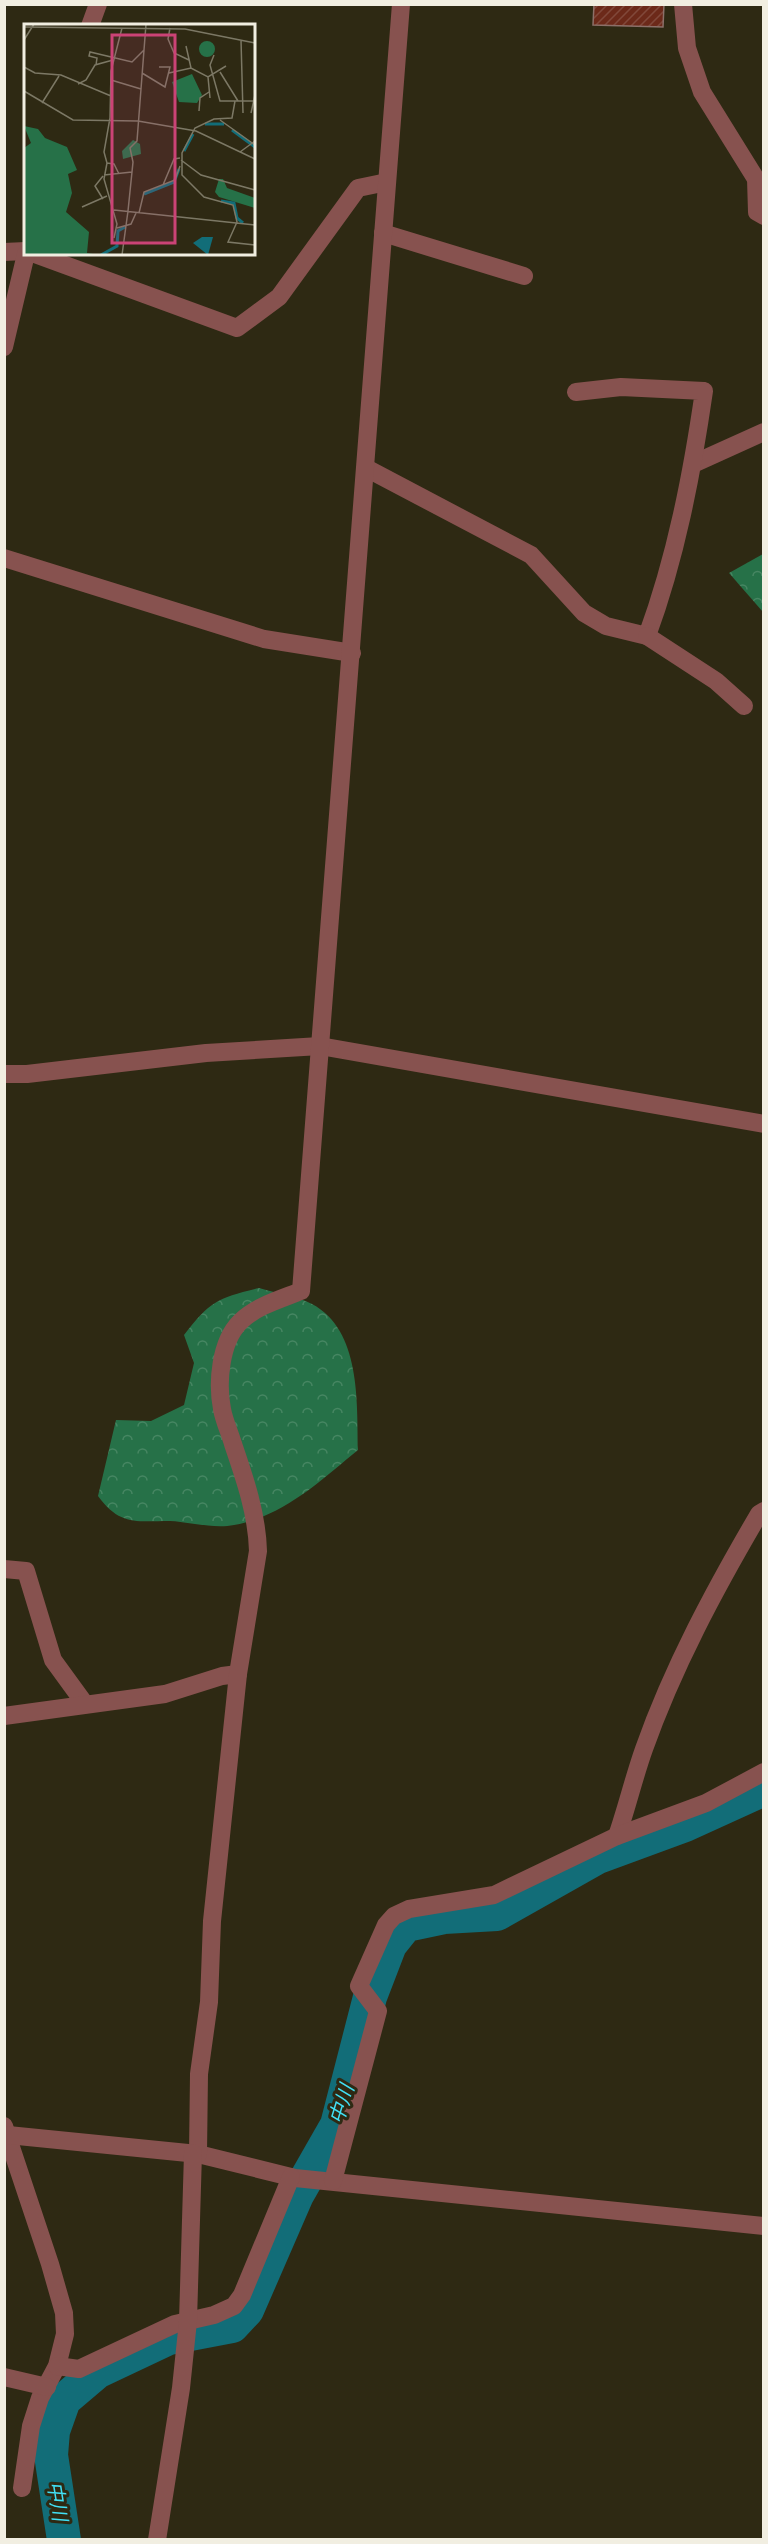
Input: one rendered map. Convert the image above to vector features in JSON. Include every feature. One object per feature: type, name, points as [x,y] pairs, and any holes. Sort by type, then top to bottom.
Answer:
[{"type":"street","points":[[91,24],[98,4]]},
{"type":"street","points":[[157,2540],[181,2388],[188,2321],[199,2074],[209,2002],[212,1921],[238,1674],[258,1551],[258,1531],[247,1486],[222,1409],[225,1346],[239,1323],[255,1311],[301,1291],[401,4]]},
{"type":"street","points":[[683,4],[687,48],[702,92],[756,179],[757,212],[764,216]]},
{"type":"street","points":[[38,255],[237,328],[279,297],[358,188],[387,182]]},
{"type":"street","points":[[383,233],[524,276]]},
{"type":"street","points":[[4,252],[24,252]]},
{"type":"street","points":[[4,347],[10,306],[25,255]]},
{"type":"street","points":[[576,392],[621,387],[704,391],[693,464],[671,559],[647,636]]},
{"type":"street","points":[[693,464],[764,432]]},
{"type":"street","points":[[366,468],[531,555],[584,613],[606,626],[647,636],[716,681],[744,706]]},
{"type":"street","points":[[4,558],[264,639],[352,652]]},
{"type":"street","points":[[4,1074],[27,1074],[206,1053],[320,1046],[764,1124]]},
{"type":"street","points":[[617,1836],[644,1749],[679,1667],[718,1584],[759,1514],[764,1511]]},
{"type":"street","points":[[4,1569],[26,1571],[53,1660],[85,1704]]},
{"type":"street","points":[[4,1716],[165,1694],[222,1676],[238,1674]]},
{"type":"street","points":[[333,2181],[378,2011],[376,2005],[360,1986],[386,1925],[394,1916],[409,1910],[494,1895],[617,1836],[706,1803],[764,1772]]},
{"type":"street","points":[[22,2488],[31,2426],[57,2366],[65,2334],[64,2313],[6,2130],[195,2153],[293,2178],[764,2226]]},
{"type":"street","points":[[57,2366],[79,2369],[188,2321],[214,2315],[234,2306],[293,2178]]},
{"type":"street","points":[[4,2377],[47,2387]]},
{"type":"green space","points":[[763,554],[763,612],[729,573]]},
{"type":"green space","points":[[259,1288],[312,1304],[328,1316],[340,1331],[353,1369],[358,1450],[300,1496],[269,1514],[234,1525],[210,1526],[170,1521],[138,1521],[114,1513],[98,1496],[116,1420],[151,1421],[184,1405],[194,1363],[184,1335],[216,1302]]},
{"type":"building","points":[[594,4],[664,4],[663,27],[593,25]]},
{"type":"waterway","name":"中川","points":[[64,2540],[51,2455],[53,2431],[64,2400],[97,2372],[169,2338],[232,2326],[247,2310],[297,2195],[337,2125],[370,1997],[390,1945],[406,1925],[444,1917],[497,1914],[598,1857],[685,1825],[764,1789]]}]
